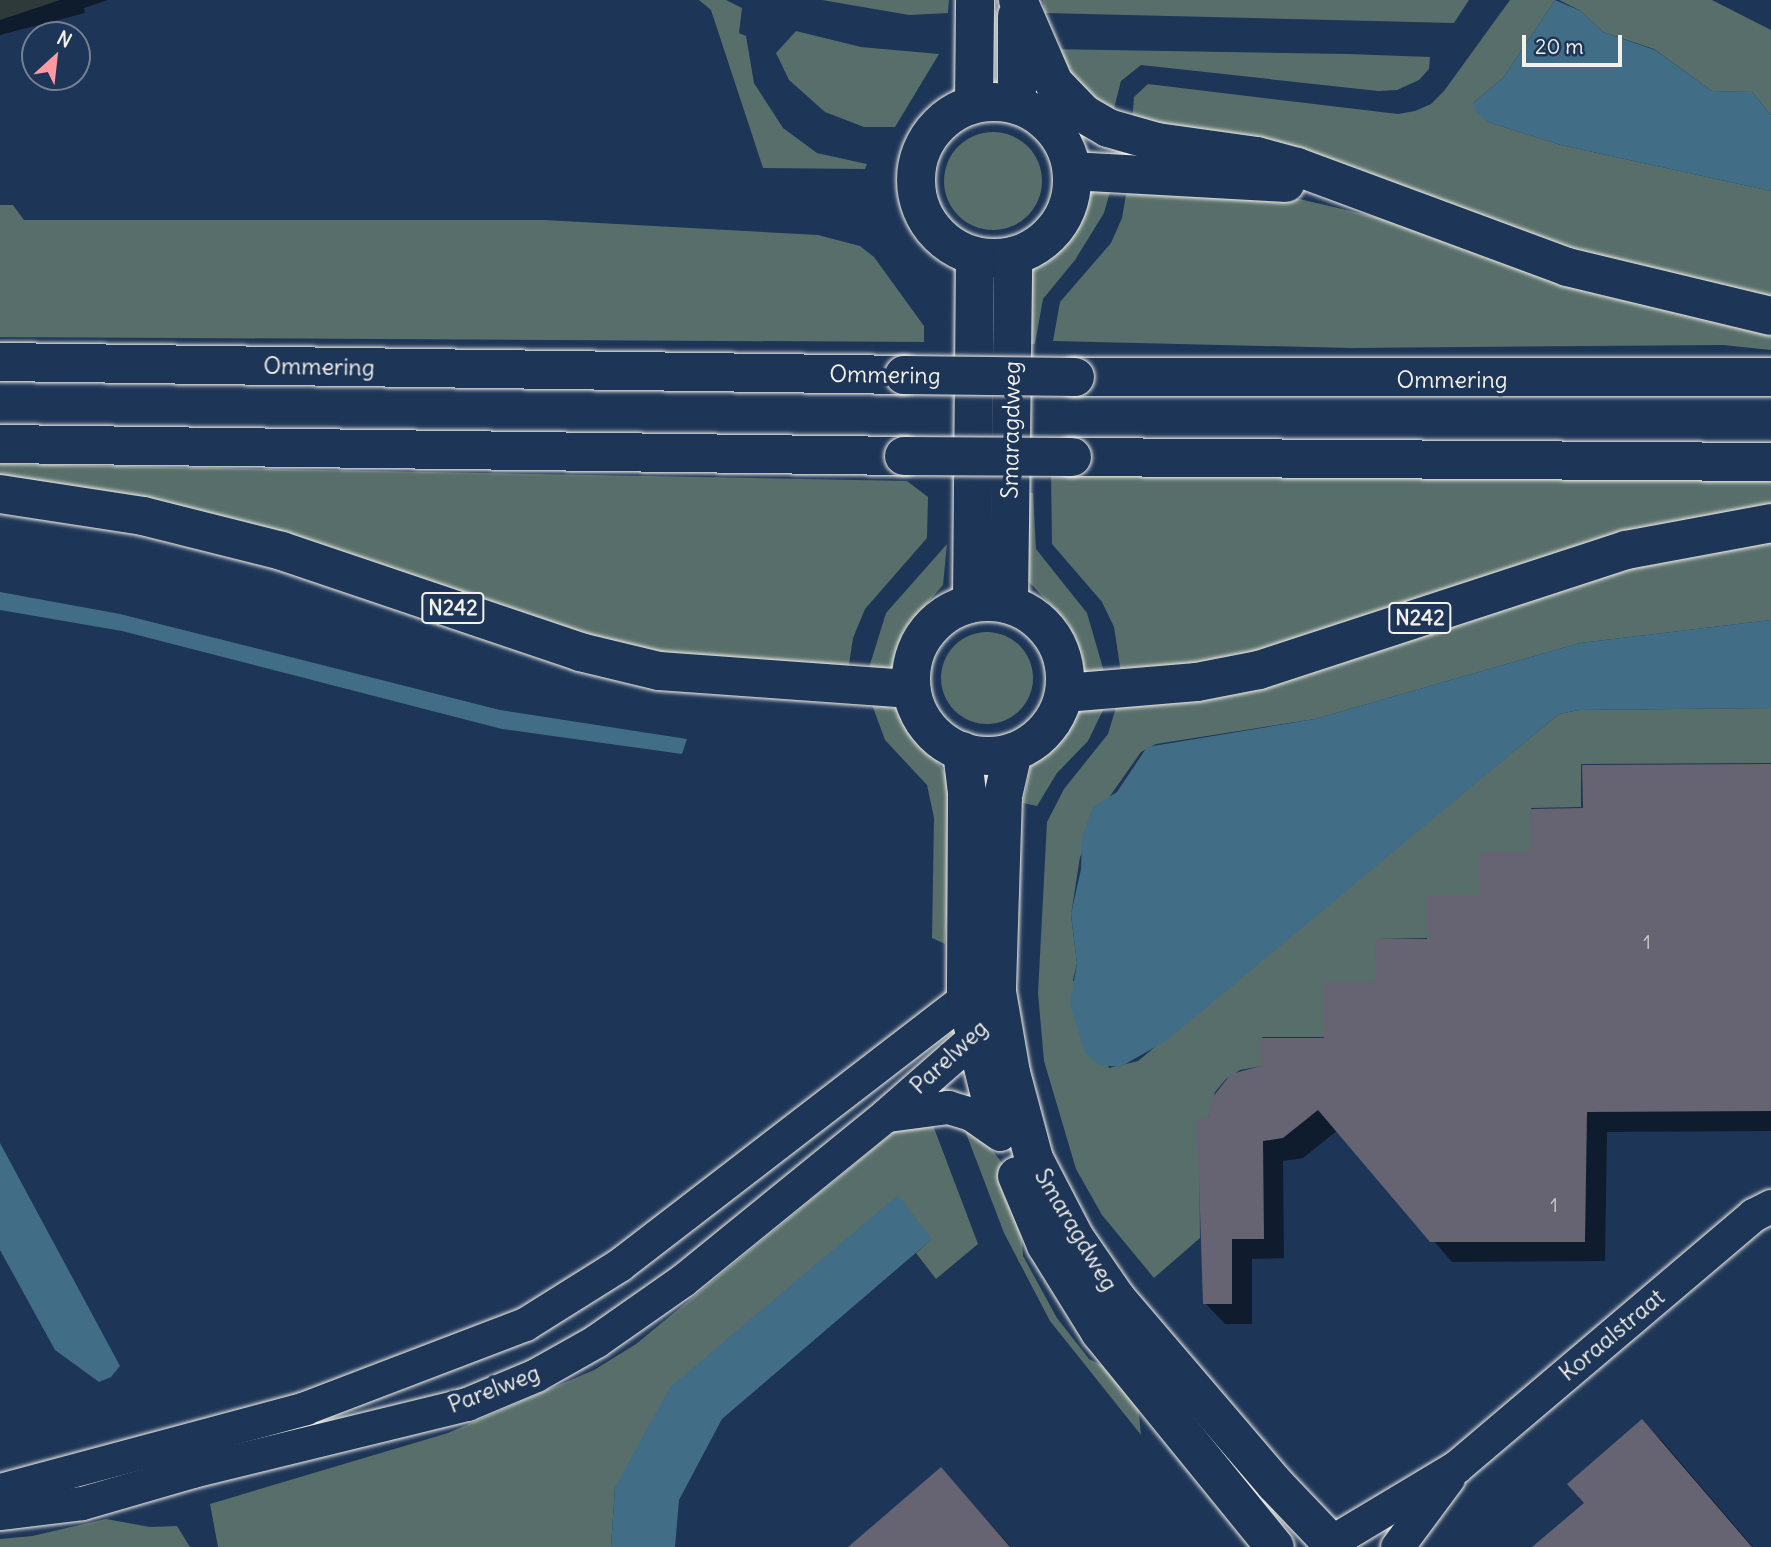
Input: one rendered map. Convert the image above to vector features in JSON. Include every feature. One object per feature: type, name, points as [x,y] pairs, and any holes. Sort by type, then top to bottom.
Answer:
[{"type":"main road","points":[[974,103],[975,0]]},
{"type":"main road","points":[[1017,105],[1018,0]]},
{"type":"main road","points":[[1018,0],[1054,83],[1084,114],[1108,128],[1157,142],[1258,156],[1600,277],[1771,316]]},
{"type":"main road","points":[[974,103],[1017,105],[1040,116],[1056,133],[1072,171],[1069,203],[1057,226],[1038,244],[1013,256],[975,256],[954,248],[930,225],[915,184],[918,159],[929,135],[953,112],[974,103]]},
{"type":"main road","points":[[1072,171],[1295,183],[1357,192]]},
{"type":"main road","name":"Smaragdweg","points":[[975,256],[991,603]]},
{"type":"main road","name":"Smaragdweg","points":[[991,603],[1013,256]]},
{"type":"main road","name":"Ommering","points":[[0,362],[1075,377],[1771,377]]},
{"type":"main road","points":[[0,444],[904,456],[1771,462]]},
{"type":"main road","name":"N242","points":[[0,494],[144,516],[282,551],[580,652],[659,671],[911,689]]},
{"type":"main road","name":"N242","points":[[1065,693],[1197,682],[1259,670],[1626,550],[1771,523]]},
{"type":"main road","points":[[991,603],[1047,628],[1066,670],[1065,693],[1046,731],[1013,752],[989,756],[962,751],[931,732],[918,712],[911,689],[918,643],[932,624],[950,610],[991,603]]},
{"type":"main road","name":"Smaragdweg","points":[[962,751],[967,793],[980,1015],[1000,1134],[1046,1245],[1077,1298],[1275,1547]]},
{"type":"main road","name":"Smaragdweg","points":[[1013,752],[1003,796],[999,867],[980,1015],[1034,1159],[1075,1237],[1126,1310],[1331,1545]]},
{"type":"street","name":"Parelweg","points":[[0,1513],[82,1503],[193,1471],[467,1404],[537,1376],[648,1306],[886,1115],[980,1015]]},
{"type":"street","name":"Parelweg","points":[[0,1490],[305,1408],[525,1324],[619,1265],[980,1015]]},
{"type":"street","points":[[886,1115],[948,1107],[971,1114],[1000,1134]]},
{"type":"street","name":"Koraalstraat","points":[[1331,1545],[1456,1468],[1753,1215],[1771,1206]]},
{"type":"street","name":"Koraalstraat","points":[[1397,1547],[1456,1468]]},
{"type":"green space","points":[[0,0],[60,0],[0,20]]},
{"type":"green space","points":[[699,0],[726,0],[742,8],[739,33],[746,36],[754,83],[783,128],[817,153],[867,164],[865,169],[763,168],[711,10]]},
{"type":"green space","points":[[822,0],[949,0],[948,13],[909,15]]},
{"type":"green space","points":[[1043,0],[1469,0],[1454,23],[1045,13]]},
{"type":"green space","points":[[1510,0],[1555,0],[1503,78],[1474,102],[1488,122],[1561,145],[1771,191],[1771,302],[1599,259],[1132,123],[1134,97],[1148,84],[1398,114],[1415,111],[1431,104],[1444,91]]},
{"type":"green space","points":[[1559,0],[1712,0],[1771,30],[1771,115],[1752,92],[1712,91],[1654,49],[1603,32],[1581,11]]},
{"type":"green space","points":[[796,31],[861,47],[939,54],[895,127],[864,127],[825,112],[789,80],[776,53]]},
{"type":"green space","points":[[1047,49],[1430,57],[1429,69],[1419,80],[1397,90],[1378,91],[1141,65],[1121,81],[1112,116]]},
{"type":"green space","points":[[993,132],[1012,136],[1027,147],[1038,162],[1042,181],[1038,200],[1027,215],[1012,226],[993,230],[974,226],[959,215],[948,200],[944,181],[948,162],[959,147],[974,136]]},
{"type":"green space","points":[[1128,183],[1278,194],[1393,221],[1599,295],[1771,331],[1771,350],[1723,345],[1351,348],[1053,341],[1060,302],[1111,243],[1122,218]]},
{"type":"green space","points":[[1089,187],[1111,188],[1104,213],[1075,260],[1043,299],[1035,344],[1020,343],[1026,276],[1069,236]]},
{"type":"green space","points":[[0,205],[13,205],[24,220],[544,220],[818,235],[860,246],[874,257],[924,326],[924,342],[0,337]]},
{"type":"green space","points":[[0,464],[907,481],[928,497],[927,538],[865,609],[853,638],[848,671],[690,662],[0,481]]},
{"type":"green space","points":[[1051,474],[1771,477],[1771,512],[1241,662],[1121,673],[1114,627],[1102,602],[1052,544]]},
{"type":"green space","points":[[1021,492],[1033,493],[1036,549],[1087,613],[1105,675],[1082,674],[1076,640],[1068,623],[1028,581]]},
{"type":"green space","points":[[1771,530],[1771,620],[1580,643],[1315,719],[1156,744],[1141,752],[1110,796],[1080,857],[1071,915],[1077,963],[1073,980],[1109,1068],[1138,1061],[1559,714],[1579,710],[1771,708],[1771,763],[1581,764],[1581,807],[1531,808],[1531,852],[1480,852],[1480,895],[1428,938],[1377,939],[1377,982],[1324,982],[1324,1037],[1262,1037],[1262,1066],[1240,1070],[1226,1079],[1215,1092],[1208,1119],[1199,1119],[1200,1238],[1154,1278],[1102,1215],[1076,1169],[1044,1061],[1038,993],[1047,822],[1064,789],[1108,734],[1120,694],[1503,593]]},
{"type":"green space","points":[[947,544],[943,585],[904,630],[891,672],[868,671],[886,613]]},
{"type":"green space","points":[[978,632],[996,632],[1013,639],[1026,652],[1033,669],[1033,687],[1026,704],[1013,717],[996,724],[978,724],[961,717],[948,704],[941,687],[941,669],[948,652],[961,639]]},
{"type":"green space","points":[[871,702],[896,709],[908,731],[934,756],[954,787],[945,944],[932,938],[934,818],[927,785],[885,740]]},
{"type":"green space","points":[[1081,707],[1104,708],[1088,741],[1057,773],[1037,806],[1023,803],[1030,768]]},
{"type":"green space","points":[[931,1120],[978,1244],[936,1279],[916,1253],[932,1239],[615,1487],[611,1547],[218,1547],[210,1504],[448,1433],[594,1370],[636,1344],[895,1131]]},
{"type":"green space","points":[[961,1120],[974,1127],[1003,1164],[1021,1221],[1023,1256],[1057,1318],[1089,1359],[1117,1373],[1138,1404],[1141,1435],[1050,1321],[1004,1233]]},
{"type":"green space","points":[[106,1519],[150,1527],[177,1526],[190,1547],[0,1547],[0,1539],[32,1536]]},
{"type":"water","points":[[1555,0],[1581,11],[1603,32],[1655,50],[1712,91],[1752,92],[1771,115],[1771,191],[1561,145],[1488,122],[1475,111],[1474,102],[1503,78]]},
{"type":"water","points":[[0,592],[120,614],[500,710],[687,739],[682,754],[502,729],[122,631],[0,610]]},
{"type":"water","points":[[1771,620],[1771,708],[1579,710],[1559,714],[1166,1041],[1120,1067],[1099,1065],[1085,1053],[1070,1004],[1077,963],[1071,914],[1081,869],[1082,836],[1093,807],[1117,792],[1147,747],[1315,719],[1580,643]]},
{"type":"water","points":[[0,1143],[120,1366],[111,1377],[99,1382],[55,1350],[0,1250]]},
{"type":"water","points":[[898,1195],[932,1239],[722,1419],[679,1500],[675,1547],[611,1547],[615,1487],[670,1387]]},
{"type":"building","points":[[1771,764],[1771,1111],[1587,1112],[1585,1242],[1430,1242],[1318,1110],[1283,1138],[1263,1141],[1264,1239],[1232,1239],[1232,1304],[1203,1304],[1197,1118],[1208,1118],[1212,1098],[1231,1074],[1261,1066],[1260,1038],[1324,1038],[1324,982],[1376,982],[1375,939],[1427,939],[1427,895],[1479,895],[1479,852],[1531,852],[1530,809],[1583,808],[1582,765]]},
{"type":"building","points":[[1642,1419],[1752,1547],[1532,1547],[1584,1503],[1567,1484]]},
{"type":"building","points":[[941,1467],[1010,1547],[848,1547]]}]
